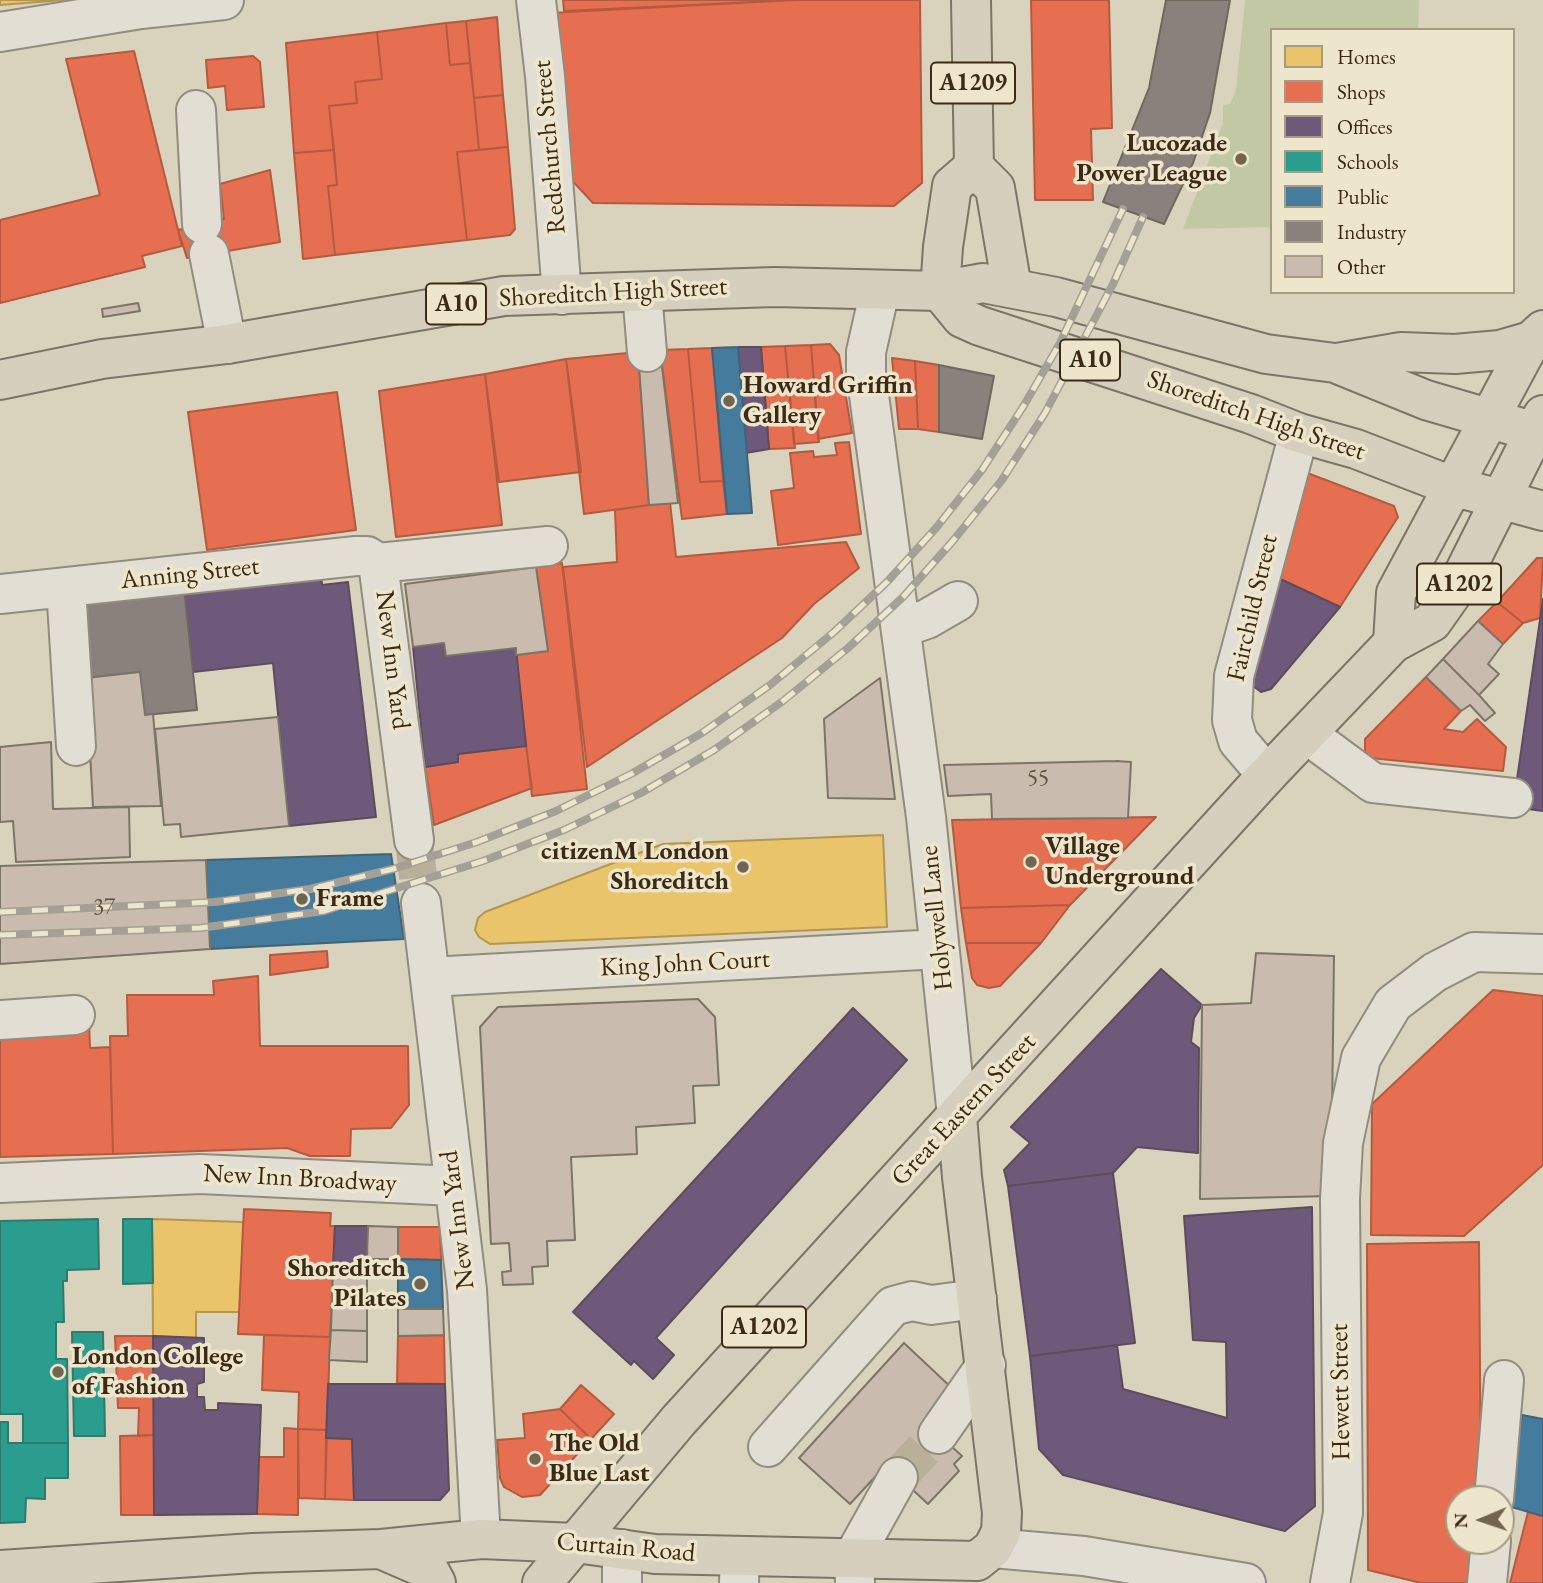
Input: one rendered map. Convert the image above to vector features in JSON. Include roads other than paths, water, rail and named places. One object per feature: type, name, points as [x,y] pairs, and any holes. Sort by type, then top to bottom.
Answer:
[{"type":"main road","name":"A1209","points":[[971,0],[975,167]]},
{"type":"main road","points":[[940,290],[952,186],[975,167],[995,188],[1012,288]]},
{"type":"main road","name":"Shoreditch High Street","points":[[0,380],[102,359],[227,344],[478,300],[775,287],[940,290],[983,283],[1012,288],[1266,354],[1335,363],[1405,392],[1491,418],[1540,427]]},
{"type":"main road","name":"Shoreditch High Street","points":[[940,290],[962,318],[980,327],[1251,414],[1298,433],[1356,449],[1452,486],[1543,511]]},
{"type":"main road","name":"A1202","points":[[1335,363],[1401,352],[1455,354],[1500,350],[1537,335]]},
{"type":"main road","name":"A1202","points":[[1392,643],[1396,593],[1418,557],[1452,486],[1537,335]]},
{"type":"main road","name":"A1202","points":[[1500,501],[1540,427]]},
{"type":"main road","name":"Great Eastern Street","points":[[542,1583],[679,1420],[1268,775],[1392,643],[1432,622],[1447,605],[1500,501]]},
{"type":"main road","name":"Holywell Lane","points":[[957,1115],[1002,1513],[1001,1532],[993,1548]]},
{"type":"main road","name":"Curtain Road","points":[[0,1570],[253,1553],[381,1549],[481,1539],[576,1543],[622,1566],[655,1554],[739,1570],[854,1570],[977,1561],[993,1548]]},
{"type":"main road","points":[[381,1549],[429,1570],[436,1583]]},
{"type":"street","points":[[0,32],[141,9],[224,0]]},
{"type":"street","name":"Redchurch Street","points":[[536,0],[545,76],[562,295]]},
{"type":"street","points":[[196,110],[205,239],[227,344]]},
{"type":"street","name":"Holywell Lane","points":[[880,290],[866,352],[866,373],[925,804],[957,1115]]},
{"type":"street","points":[[642,292],[647,352]]},
{"type":"street","name":"Fairchild Street","points":[[1268,775],[1238,741],[1232,720],[1234,676],[1298,433]]},
{"type":"street","name":"Anning Street","points":[[0,594],[356,556],[367,556],[378,563],[548,546]]},
{"type":"street","name":"New Inn Yard","points":[[378,563],[414,840]]},
{"type":"street","points":[[66,587],[76,746]]},
{"type":"street","points":[[901,628],[927,619],[958,601]]},
{"type":"street","points":[[1308,735],[1373,783],[1513,798]]},
{"type":"street","name":"New Inn Yard","points":[[421,903],[467,1290],[481,1539]]},
{"type":"street","name":"King John Court","points":[[430,977],[939,949]]},
{"type":"street","name":"Hewett Street","points":[[1330,1583],[1343,1513],[1340,1199],[1343,1143],[1361,1058],[1393,1004],[1435,972],[1474,951],[1543,954]]},
{"type":"street","points":[[0,1020],[75,1015]]},
{"type":"street","name":"New Inn Broadway","points":[[0,1182],[200,1174],[454,1186]]},
{"type":"street","points":[[768,1447],[893,1306],[912,1301],[932,1305],[977,1299]]},
{"type":"street","points":[[938,1434],[986,1365]]},
{"type":"street","points":[[1495,1485],[1504,1380]]},
{"type":"street","points":[[854,1570],[898,1477]]},
{"type":"street","name":"Curtain Road","points":[[993,1548],[1043,1567],[1198,1573],[1246,1583]]},
{"type":"street","points":[[1487,1583],[1489,1555]]},
{"type":"tunnel","points":[[414,840],[421,903]]},
{"type":"tunnel","points":[[898,1477],[938,1434]]},
{"type":"railway","points":[[0,912],[215,902],[310,889],[393,869],[477,842],[556,811],[631,774],[702,733],[770,685],[834,632],[887,582],[936,528],[982,470],[1023,407],[1060,343],[1123,209]]},
{"type":"railway","points":[[0,935],[200,928],[324,911],[483,861],[564,830],[641,793],[714,750],[783,701],[848,648],[903,597],[1002,480],[1045,413],[1113,284],[1143,217]]},
{"type":"place","name":"Lucozade Power League","points":[[1241,159]]},
{"type":"place","name":"Howard Griffin Gallery","points":[[729,401]]},
{"type":"place","name":"Village Underground","points":[[1031,862]]},
{"type":"place","name":"citizenM London Shoreditch","points":[[743,867]]},
{"type":"place","name":"Frame","points":[[302,899]]},
{"type":"place","name":"Shoreditch Pilates","points":[[420,1284]]},
{"type":"place","name":"London College of Fashion","points":[[58,1372]]},
{"type":"place","name":"The Old Blue Last","points":[[535,1459]]}]
